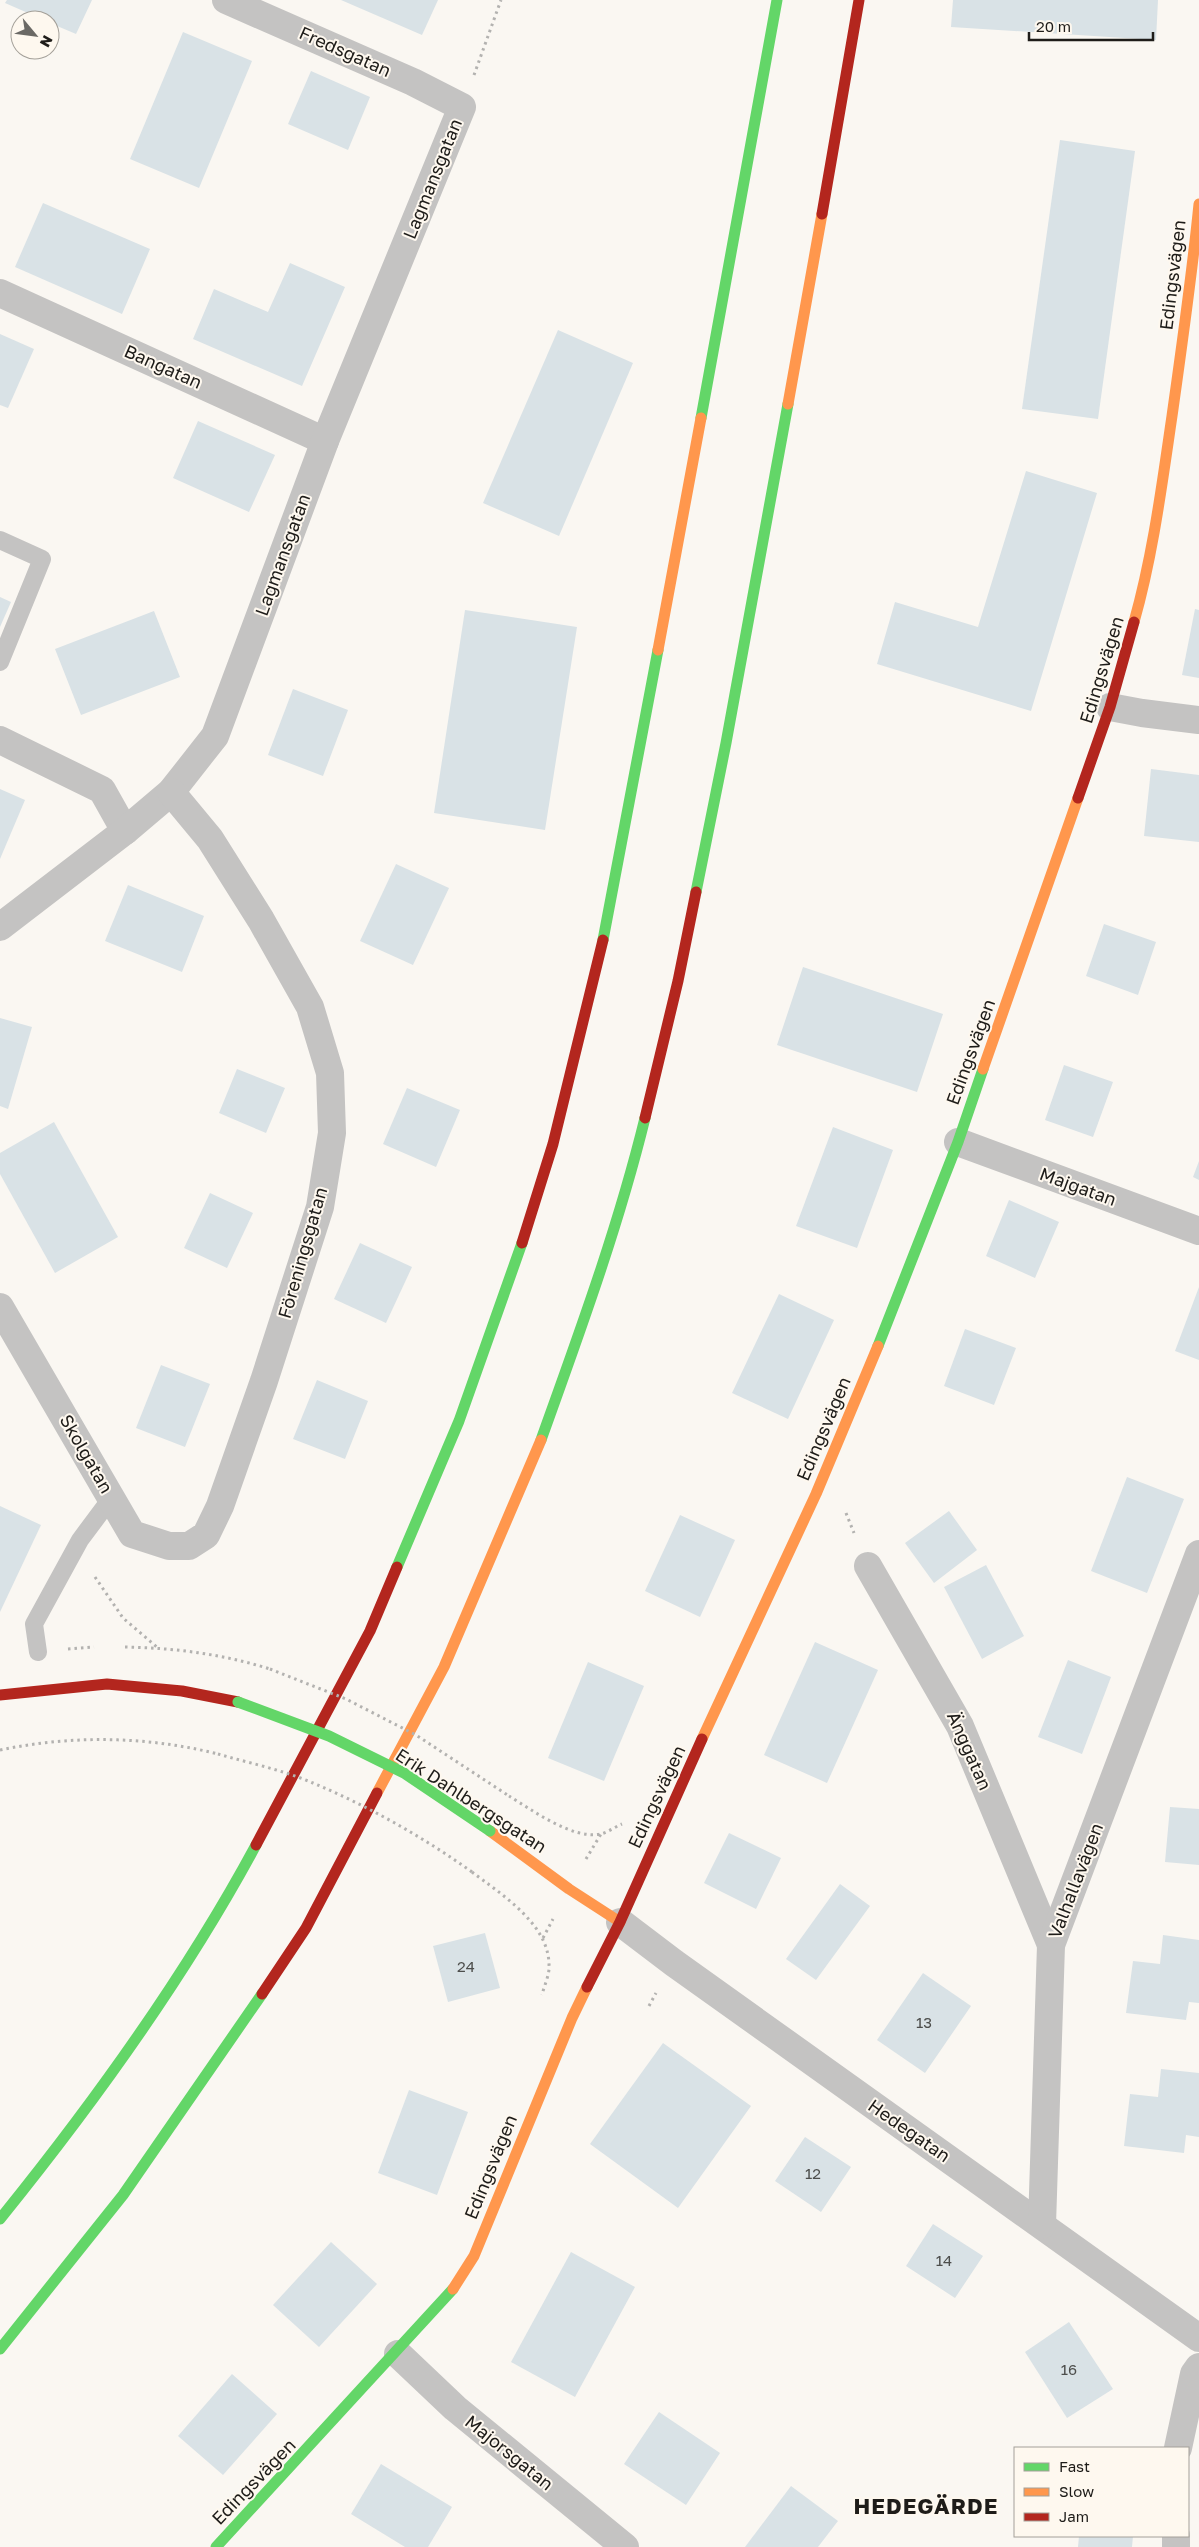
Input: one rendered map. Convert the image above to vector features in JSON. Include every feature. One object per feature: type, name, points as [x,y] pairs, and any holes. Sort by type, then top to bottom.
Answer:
[{"type":"main road","points":[[0,2219],[70,2130],[163,1997],[236,1882],[370,1631],[459,1421],[509,1284],[553,1144],[598,964],[646,724],[777,0]]},
{"type":"main road","points":[[0,2349],[123,2195],[221,2055],[306,1928],[444,1667],[536,1455],[588,1310],[633,1167],[678,982],[726,743],[797,357],[859,0]]},
{"type":"main road","name":"Edingsvägen","points":[[216,2547],[398,2354],[448,2297],[474,2256],[551,2067],[620,1922],[670,1807],[816,1494],[889,1319],[958,1142],[1110,707],[1142,593],[1154,535],[1193,265],[1199,204]]},
{"type":"main road","name":"Erik Dahlbergsgatan","points":[[0,1695],[106,1684],[182,1691],[238,1702],[329,1736],[404,1773],[490,1831],[569,1889],[620,1922]]},
{"type":"street","name":"Fredsgatan","points":[[226,0],[413,82],[462,107]]},
{"type":"street","name":"Lagmansgatan","points":[[0,927],[171,792],[215,736],[325,441],[462,107]]},
{"type":"street","name":"Bangatan","points":[[0,293],[325,441]]},
{"type":"street","points":[[1110,707],[1199,720]]},
{"type":"street","points":[[0,740],[102,790],[124,831]]},
{"type":"street","name":"Föreningsgatan","points":[[171,792],[210,839],[261,920],[310,1007],[330,1072],[332,1132],[320,1207],[264,1380],[220,1506],[206,1535]]},
{"type":"street","name":"Majgatan","points":[[958,1142],[1199,1231]]},
{"type":"street","name":"Skolgatan","points":[[0,1307],[132,1534],[151,1542],[169,1546],[188,1546],[206,1535]]},
{"type":"street","name":"Valhallavägen","points":[[1042,2225],[1051,1944],[1199,1554]]},
{"type":"street","name":"Änggatan","points":[[868,1566],[960,1726],[1051,1944]]},
{"type":"street","name":"Hedegatan","points":[[620,1922],[674,1963],[1199,2338]]},
{"type":"street","name":"Majorsgatan","points":[[398,2354],[455,2408],[625,2547]]},
{"type":"street","points":[[1178,2447],[1194,2374],[1199,2367]]},
{"type":"lane","points":[[0,540],[42,559],[0,662]]},
{"type":"lane","points":[[38,1652],[34,1624],[80,1540],[112,1497]]},
{"type":"path","points":[[462,107],[501,0]]},
{"type":"path","points":[[80,1540],[98,1583],[123,1618],[158,1649]]},
{"type":"path","points":[[232,1657],[270,1669]]},
{"type":"path","points":[[0,1750],[44,1741],[94,1739],[184,1745],[312,1782],[448,1854],[517,1908],[543,1938],[549,1954],[550,1968],[541,1997]]},
{"type":"path","points":[[509,1796],[572,1831],[586,1834],[601,1834],[626,1823]]},
{"type":"building","points":[[7,0],[92,0],[76,34],[60,27],[60,10],[21,10],[5,3]]},
{"type":"building","points":[[341,0],[438,0],[422,35]]},
{"type":"building","points":[[953,0],[1158,0],[1156,40],[951,27]]},
{"type":"building","points":[[183,32],[252,61],[199,188],[130,159]]},
{"type":"building","points":[[311,71],[370,97],[348,150],[288,124]]},
{"type":"building","points":[[1060,140],[1135,151],[1098,419],[1022,409]]},
{"type":"building","points":[[43,203],[150,249],[122,314],[15,267]]},
{"type":"building","points":[[290,263],[345,287],[302,386],[193,339],[214,289],[268,312]]},
{"type":"building","points":[[558,330],[633,363],[559,536],[483,503]]},
{"type":"building","points":[[0,334],[34,349],[8,408],[0,405]]},
{"type":"building","points":[[198,421],[275,455],[249,512],[173,478]]},
{"type":"building","points":[[1026,471],[1097,493],[1031,711],[877,664],[895,602],[978,627]]},
{"type":"building","points":[[0,597],[11,602],[0,627]]},
{"type":"building","points":[[1195,609],[1199,610],[1199,678],[1182,675]]},
{"type":"building","points":[[465,610],[577,627],[545,830],[434,813]]},
{"type":"building","points":[[154,611],[180,677],[81,715],[55,649]]},
{"type":"building","points":[[293,689],[348,710],[323,776],[268,755]]},
{"type":"building","points":[[1151,769],[1199,775],[1199,842],[1144,836]]},
{"type":"building","points":[[0,789],[25,800],[0,859]]},
{"type":"building","points":[[396,864],[449,888],[413,965],[360,941]]},
{"type":"building","points":[[128,885],[204,916],[182,972],[105,941]]},
{"type":"building","points":[[1104,924],[1156,942],[1138,995],[1086,976]]},
{"type":"building","points":[[803,967],[943,1014],[917,1092],[777,1045]]},
{"type":"building","points":[[0,1018],[32,1027],[8,1109],[0,1106]]},
{"type":"building","points":[[1064,1065],[1113,1082],[1093,1137],[1045,1120]]},
{"type":"building","points":[[237,1069],[285,1088],[266,1133],[219,1113]]},
{"type":"building","points":[[407,1088],[460,1110],[436,1167],[383,1144]]},
{"type":"building","points":[[54,1122],[118,1237],[55,1273],[0,1174],[0,1153]]},
{"type":"building","points":[[833,1127],[893,1150],[857,1248],[796,1226]]},
{"type":"building","points":[[1199,1161],[1199,1180],[1193,1177]]},
{"type":"building","points":[[210,1193],[253,1213],[227,1268],[184,1248]]},
{"type":"building","points":[[1009,1200],[1059,1222],[1035,1278],[986,1256]]},
{"type":"building","points":[[360,1243],[412,1267],[386,1323],[334,1299]]},
{"type":"building","points":[[1199,1287],[1199,1360],[1175,1351]]},
{"type":"building","points":[[779,1294],[834,1320],[788,1419],[732,1393]]},
{"type":"building","points":[[965,1329],[1016,1348],[994,1405],[944,1386]]},
{"type":"building","points":[[161,1365],[210,1384],[185,1447],[136,1428]]},
{"type":"building","points":[[317,1380],[368,1401],[345,1459],[293,1439]]},
{"type":"building","points":[[1127,1477],[1184,1499],[1147,1593],[1091,1571]]},
{"type":"building","points":[[0,1506],[41,1525],[0,1612]]},
{"type":"building","points":[[949,1511],[977,1550],[934,1583],[905,1543]]},
{"type":"building","points":[[680,1515],[735,1540],[700,1617],[645,1591]]},
{"type":"building","points":[[986,1565],[1024,1636],[982,1659],[944,1587]]},
{"type":"building","points":[[815,1642],[878,1670],[827,1783],[764,1755]]},
{"type":"building","points":[[1068,1660],[1111,1677],[1082,1754],[1038,1737]]},
{"type":"building","points":[[588,1662],[644,1686],[604,1781],[548,1758]]},
{"type":"building","points":[[1170,1807],[1199,1809],[1199,1865],[1165,1862]]},
{"type":"building","points":[[729,1833],[781,1858],[756,1909],[704,1883]]},
{"type":"building","points":[[840,1884],[870,1906],[816,1980],[786,1959]]},
{"type":"building","points":[[485,1933],[500,1988],[448,2002],[433,1946]]},
{"type":"building","points":[[1163,1935],[1199,1940],[1199,2003],[1189,2002],[1186,2020],[1126,2013],[1133,1961],[1160,1964]]},
{"type":"building","points":[[923,1973],[971,2006],[925,2073],[877,2040]]},
{"type":"building","points":[[663,2043],[751,2106],[678,2208],[590,2144]]},
{"type":"building","points":[[1161,2069],[1199,2073],[1199,2137],[1186,2135],[1184,2153],[1124,2146],[1130,2094],[1158,2097]]},
{"type":"building","points":[[409,2090],[468,2112],[437,2195],[378,2173]]},
{"type":"building","points":[[805,2137],[851,2167],[821,2212],[775,2181]]},
{"type":"building","points":[[933,2224],[983,2256],[955,2298],[906,2266]]},
{"type":"building","points":[[331,2242],[377,2284],[319,2347],[273,2305]]},
{"type":"building","points":[[571,2252],[635,2287],[575,2397],[511,2362]]},
{"type":"building","points":[[1069,2322],[1113,2389],[1067,2418],[1025,2352]]},
{"type":"building","points":[[232,2374],[277,2414],[223,2475],[178,2436]]},
{"type":"building","points":[[659,2412],[720,2453],[686,2505],[624,2464]]},
{"type":"building","points":[[381,2464],[452,2507],[428,2547],[405,2547],[351,2514]]},
{"type":"building","points":[[791,2486],[838,2521],[818,2547],[745,2547]]},
{"type":"building","points":[[1079,2537],[1133,2537],[1132,2547],[1078,2547]]},
{"type":"traffic: fast","points":[[701,418],[777,0]]},
{"type":"traffic: fast","points":[[696,892],[726,743],[788,404]]},
{"type":"traffic: fast","points":[[603,940],[658,650]]},
{"type":"traffic: fast","points":[[878,1346],[958,1142],[983,1069]]},
{"type":"traffic: fast","points":[[541,1440],[623,1200],[645,1118]]},
{"type":"traffic: fast","points":[[397,1567],[459,1421],[522,1243]]},
{"type":"traffic: fast","points":[[238,1702],[329,1736],[404,1773],[490,1831]]},
{"type":"traffic: fast","points":[[0,2219],[137,2038],[200,1942],[256,1845]]},
{"type":"traffic: fast","points":[[0,2349],[123,2195],[262,1994]]},
{"type":"traffic: fast","points":[[216,2547],[453,2289]]},
{"type":"traffic: slow","points":[[1134,622],[1147,571],[1161,493],[1187,310],[1199,204]]},
{"type":"traffic: slow","points":[[788,404],[822,214]]},
{"type":"traffic: slow","points":[[658,650],[701,418]]},
{"type":"traffic: slow","points":[[983,1069],[1078,798]]},
{"type":"traffic: slow","points":[[702,1739],[816,1494],[878,1346]]},
{"type":"traffic: slow","points":[[377,1793],[444,1667],[541,1440]]},
{"type":"traffic: slow","points":[[490,1831],[569,1889],[620,1922]]},
{"type":"traffic: slow","points":[[453,2289],[474,2256],[572,2018],[587,1987]]},
{"type":"traffic: jam","points":[[822,214],[859,0]]},
{"type":"traffic: jam","points":[[1078,798],[1110,707],[1134,622]]},
{"type":"traffic: jam","points":[[645,1118],[678,981],[696,892]]},
{"type":"traffic: jam","points":[[522,1243],[553,1144],[603,940]]},
{"type":"traffic: jam","points":[[256,1845],[370,1631],[397,1567]]},
{"type":"traffic: jam","points":[[0,1695],[107,1684],[182,1691],[238,1702]]},
{"type":"traffic: jam","points":[[587,1987],[620,1922],[702,1739]]},
{"type":"traffic: jam","points":[[262,1994],[306,1928],[377,1793]]},
{"type":"district","name":"HEDEGÄRDE","points":[[926,2506]]}]
